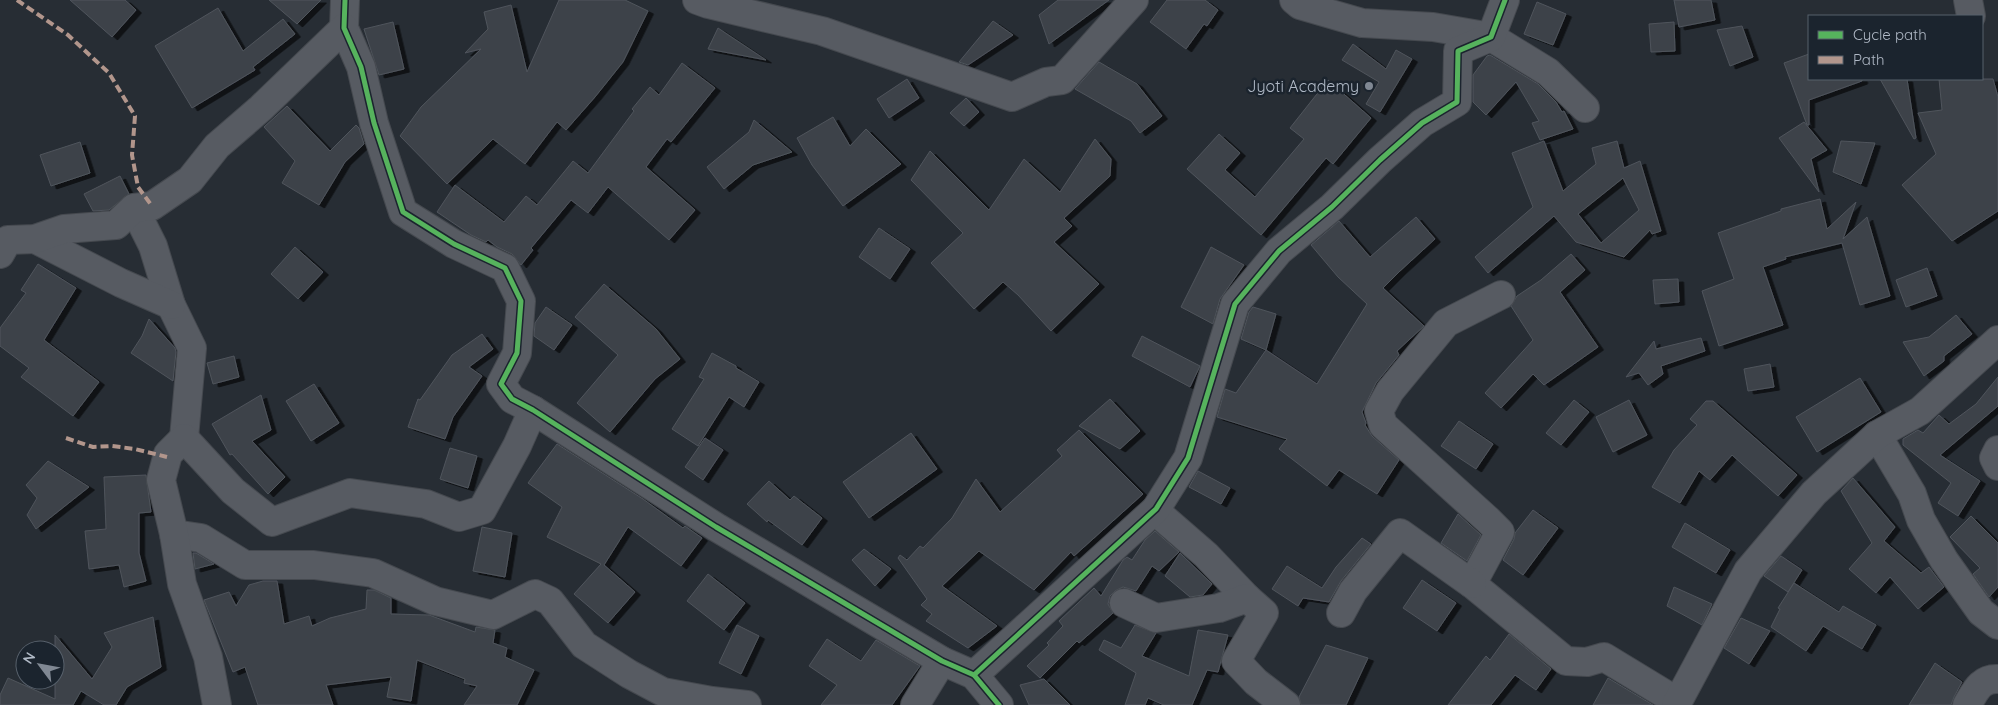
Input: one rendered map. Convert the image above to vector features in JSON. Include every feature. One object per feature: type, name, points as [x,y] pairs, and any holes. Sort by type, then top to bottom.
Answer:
[{"type":"street","points":[[346,0],[344,28],[361,67],[374,122],[403,212],[454,244],[505,268],[521,301],[517,353],[501,384],[512,399],[533,410],[716,527],[942,661],[974,675],[999,705]]},
{"type":"street","points":[[697,0],[822,31],[1012,97],[1046,82],[1062,80],[1134,0]]},
{"type":"street","points":[[1294,0],[1300,5],[1362,23],[1433,27],[1491,37],[1548,72],[1585,108]]},
{"type":"street","points":[[974,675],[1156,510],[1188,458],[1235,304],[1279,251],[1332,207],[1380,160],[1422,123],[1457,102],[1458,51],[1491,37],[1505,0]]},
{"type":"street","points":[[1968,0],[1971,15]]},
{"type":"street","points":[[11,242],[64,229],[116,225],[134,208],[152,206],[190,180],[217,146],[262,108],[344,28]]},
{"type":"street","points":[[134,208],[153,246],[171,305],[192,348],[184,438],[168,454],[161,480],[174,534],[182,584],[208,657],[217,705]]},
{"type":"street","points":[[11,242],[113,279],[171,305]]},
{"type":"street","points":[[1472,584],[1500,532],[1383,425],[1379,411],[1390,391],[1446,324],[1501,295]]},
{"type":"street","points":[[1341,613],[1353,591],[1400,533],[1472,584],[1566,661],[1587,662],[1604,657],[1677,703],[1748,571],[1814,493],[1877,435],[1920,411],[1998,340]]},
{"type":"street","points":[[184,438],[233,490],[272,522],[350,493],[426,504],[459,517],[482,510],[517,446],[533,410]]},
{"type":"street","points":[[1877,435],[1912,494],[1921,520],[1944,560],[1981,612],[1998,626]]},
{"type":"street","points":[[1998,450],[1994,458],[1998,466]]},
{"type":"street","points":[[1156,510],[1206,554],[1247,598],[1264,613],[1236,661],[1256,682],[1286,705]]},
{"type":"street","points":[[174,534],[201,538],[245,565],[314,565],[373,573],[435,601],[493,615],[535,594],[550,601],[584,645],[629,674],[663,692],[747,705]]},
{"type":"street","points":[[1124,603],[1156,618],[1220,608],[1247,598]]},
{"type":"street","points":[[915,705],[942,661]]},
{"type":"street","points":[[1968,705],[1979,684],[1998,679]]},
{"type":"building","points":[[70,0],[125,0],[136,10],[112,37]]},
{"type":"building","points":[[269,0],[321,0],[297,24]]},
{"type":"building","points":[[559,0],[625,0],[648,11],[623,62],[566,130],[557,122],[525,164],[493,139],[447,184],[400,136],[421,107],[481,49],[465,53],[488,29],[484,12],[511,5],[527,72]]},
{"type":"building","points":[[1058,0],[1109,0],[1049,44],[1039,15]]},
{"type":"building","points":[[1167,0],[1205,0],[1218,10],[1207,26],[1204,24],[1186,49],[1150,22]]},
{"type":"building","points":[[1674,0],[1711,0],[1715,20],[1679,27]]},
{"type":"building","points":[[1537,2],[1566,14],[1553,45],[1524,34]]},
{"type":"building","points":[[218,8],[243,51],[283,19],[295,34],[253,67],[255,70],[192,108],[155,46]]},
{"type":"building","points":[[993,21],[1013,35],[968,65],[959,62]]},
{"type":"building","points":[[393,22],[404,69],[379,75],[364,29]]},
{"type":"building","points":[[1674,22],[1675,51],[1651,52],[1649,24]]},
{"type":"building","points":[[1742,26],[1753,57],[1730,66],[1717,30]]},
{"type":"building","points":[[718,28],[766,60],[708,49]]},
{"type":"building","points":[[1353,44],[1386,69],[1396,50],[1412,59],[1380,112],[1366,104],[1379,82],[1342,60]]},
{"type":"building","points":[[1808,54],[1808,80],[1862,81],[1809,100],[1809,125],[1807,125],[1784,63]]},
{"type":"building","points":[[1490,55],[1538,84],[1556,102],[1562,112],[1564,111],[1573,129],[1540,140],[1532,123],[1539,121],[1516,82],[1486,115],[1473,102],[1473,75],[1487,56]]},
{"type":"building","points":[[1099,62],[1137,84],[1162,116],[1140,133],[1131,121],[1075,89]]},
{"type":"building","points":[[682,63],[715,88],[671,142],[667,139],[646,167],[695,210],[669,240],[608,187],[588,213],[571,200],[531,248],[533,250],[521,265],[512,254],[497,247],[488,240],[486,242],[471,235],[437,212],[455,185],[504,222],[526,196],[537,205],[573,161],[588,173],[634,111],[632,109],[650,87],[659,95]]},
{"type":"building","points":[[907,79],[919,98],[889,118],[877,99]]},
{"type":"building","points":[[1993,79],[1998,97],[1998,211],[1952,241],[1902,185],[1936,154],[1918,113],[1942,110],[1939,80]]},
{"type":"building","points":[[1328,80],[1371,118],[1333,164],[1326,158],[1261,235],[1187,169],[1219,134],[1240,153],[1225,170],[1255,197],[1304,139],[1290,128]]},
{"type":"building","points":[[1881,80],[1907,80],[1916,138],[1914,139]]},
{"type":"building","points":[[966,98],[979,112],[964,126],[950,113]]},
{"type":"building","points":[[287,106],[330,151],[356,125],[359,128],[364,144],[345,162],[319,205],[282,183],[295,161],[264,127]]},
{"type":"building","points":[[833,117],[850,146],[866,129],[901,164],[843,206],[812,165],[797,138]]},
{"type":"building","points":[[754,120],[792,152],[753,165],[724,189],[707,167],[749,132]]},
{"type":"building","points":[[1804,122],[1827,150],[1811,159],[1819,192],[1779,138]]},
{"type":"building","points":[[1095,139],[1111,159],[1110,176],[1064,218],[1072,226],[1054,242],[1099,284],[1051,331],[1018,295],[1003,282],[974,309],[931,263],[963,233],[911,180],[930,151],[989,210],[1024,159],[1060,192]]},
{"type":"building","points":[[1544,141],[1563,191],[1596,164],[1592,148],[1617,141],[1624,168],[1640,161],[1661,231],[1652,234],[1650,230],[1624,257],[1576,242],[1554,216],[1488,273],[1475,257],[1533,207],[1512,153]],"holes":[[[1623,178],[1639,210],[1601,243],[1578,214]]]},
{"type":"building","points":[[1841,141],[1875,143],[1861,184],[1833,172]]},
{"type":"building","points":[[80,142],[90,173],[51,186],[40,155]]},
{"type":"building","points":[[120,176],[129,194],[109,210],[93,211],[84,194]]},
{"type":"building","points":[[1820,199],[1827,229],[1856,202],[1843,239],[1867,217],[1890,296],[1860,305],[1842,243],[1785,257],[1786,259],[1763,267],[1783,325],[1719,346],[1702,291],[1734,279],[1718,233],[1781,211],[1781,209]]},
{"type":"building","points":[[1416,217],[1435,239],[1383,288],[1424,326],[1397,351],[1399,355],[1376,383],[1362,412],[1365,425],[1372,436],[1399,460],[1377,494],[1339,470],[1327,486],[1279,449],[1287,439],[1217,417],[1225,389],[1236,393],[1266,350],[1317,384],[1367,304],[1338,277],[1311,245],[1339,221],[1370,257]]},
{"type":"building","points":[[879,228],[910,249],[890,279],[859,257]]},
{"type":"building","points":[[295,247],[323,272],[298,299],[271,274]]},
{"type":"building","points":[[1211,247],[1244,265],[1220,299],[1213,324],[1181,307]]},
{"type":"building","points":[[1571,254],[1585,270],[1560,292],[1598,347],[1544,385],[1533,374],[1501,408],[1485,393],[1533,340],[1511,306],[1517,296],[1541,280]]},
{"type":"building","points":[[38,264],[76,288],[44,340],[99,382],[73,416],[21,377],[29,368],[0,346],[0,328],[26,293],[21,290]]},
{"type":"building","points":[[1927,268],[1937,296],[1906,307],[1896,280]]},
{"type":"building","points":[[1678,279],[1679,302],[1655,304],[1653,280]]},
{"type":"building","points":[[604,284],[656,329],[680,359],[655,379],[610,432],[577,403],[618,355],[575,317]]},
{"type":"building","points":[[546,307],[572,325],[554,350],[534,336],[535,323]]},
{"type":"building","points":[[1253,307],[1276,314],[1266,350],[1241,339],[1249,312]]},
{"type":"building","points":[[1956,315],[1972,334],[1944,356],[1944,361],[1924,376],[1903,342],[1929,337]]},
{"type":"building","points":[[149,319],[175,348],[173,381],[131,353],[142,336]]},
{"type":"building","points":[[482,334],[493,349],[469,367],[482,376],[453,417],[445,439],[408,427],[418,399],[420,400],[452,355]]},
{"type":"building","points":[[1142,336],[1200,366],[1190,387],[1132,356]]},
{"type":"building","points":[[1701,338],[1705,351],[1661,366],[1663,374],[1648,385],[1639,373],[1626,377],[1654,341],[1656,349]]},
{"type":"building","points":[[712,353],[736,366],[736,368],[759,382],[744,407],[729,397],[698,446],[672,429],[704,379],[699,377]]},
{"type":"building","points":[[234,356],[239,377],[213,384],[207,363]]},
{"type":"building","points":[[1770,364],[1774,387],[1748,391],[1744,369]]},
{"type":"building","points":[[1998,377],[1998,406],[1940,455],[1980,481],[1958,516],[1938,503],[1951,483],[1903,445],[1903,439],[1918,430],[1923,433],[1939,415],[1949,424],[1976,404]]},
{"type":"building","points":[[1860,378],[1881,412],[1817,452],[1796,417]]},
{"type":"building","points":[[314,384],[339,423],[311,441],[286,401]]},
{"type":"building","points":[[261,395],[271,430],[252,441],[285,477],[268,494],[232,454],[230,455],[212,424]]},
{"type":"building","points":[[1110,399],[1140,431],[1120,449],[1079,426]]},
{"type":"building","points":[[1574,400],[1589,412],[1561,445],[1546,433]]},
{"type":"building","points":[[1629,400],[1647,435],[1613,452],[1596,417]]},
{"type":"building","points":[[1706,401],[1713,401],[1797,475],[1778,496],[1732,455],[1710,480],[1699,471],[1680,503],[1652,487],[1674,450],[1697,425],[1690,419]]},
{"type":"building","points":[[1459,421],[1493,444],[1476,469],[1441,446]]},
{"type":"building","points":[[1079,430],[1143,494],[1074,556],[1071,552],[1034,590],[979,551],[942,586],[997,626],[968,648],[926,621],[932,614],[921,605],[927,599],[898,558],[900,555],[907,560],[920,546],[923,548],[952,518],[976,479],[1000,512],[1062,456],[1057,450]]},
{"type":"building","points":[[911,433],[937,469],[869,518],[843,482]]},
{"type":"building","points":[[705,438],[723,450],[703,480],[685,467]]},
{"type":"building","points":[[557,444],[643,499],[683,528],[685,526],[702,538],[681,566],[628,527],[604,565],[635,592],[608,623],[574,594],[601,564],[547,537],[562,507],[528,483]]},
{"type":"building","points":[[450,448],[477,456],[468,488],[440,479]]},
{"type":"building","points":[[48,461],[89,487],[36,529],[27,515],[37,498],[26,485]]},
{"type":"building","points":[[1198,471],[1230,488],[1221,504],[1189,487]]},
{"type":"building","points":[[146,475],[151,512],[139,513],[139,553],[146,581],[124,587],[119,565],[89,569],[85,531],[106,529],[104,477]]},
{"type":"building","points":[[1853,478],[1895,527],[1884,541],[1921,573],[1929,567],[1944,587],[1918,609],[1890,577],[1876,593],[1849,569],[1872,543],[1841,491]]},
{"type":"building","points":[[769,481],[790,500],[794,496],[822,518],[802,545],[768,520],[767,522],[747,504]]},
{"type":"building","points":[[1533,510],[1558,528],[1523,575],[1503,560],[1514,539],[1515,533]]},
{"type":"building","points":[[1458,514],[1481,535],[1467,561],[1441,543]]},
{"type":"building","points":[[1971,516],[1998,543],[1998,587],[1989,597],[1973,574],[1980,568],[1950,537]]},
{"type":"building","points":[[1685,523],[1730,550],[1716,573],[1672,547]]},
{"type":"building","points":[[482,527],[512,533],[505,577],[473,571]]},
{"type":"building","points":[[1155,531],[1179,552],[1159,571],[1152,566],[1136,591],[1123,587],[1115,591],[1110,596],[1108,604],[1113,613],[1079,643],[1077,641],[1040,678],[1027,666],[1049,645],[1047,643],[1063,626],[1059,621],[1094,588],[1101,596],[1123,560],[1127,557],[1132,560],[1145,540]]},
{"type":"building","points":[[1362,538],[1371,544],[1341,581],[1329,602],[1303,598],[1298,606],[1272,589],[1287,566],[1322,588],[1336,567]]},
{"type":"building","points":[[864,549],[891,569],[875,586],[852,560]]},
{"type":"building","points":[[193,553],[196,553],[214,564],[195,569]]},
{"type":"building","points":[[1180,553],[1212,584],[1203,595],[1190,597],[1165,576]]},
{"type":"building","points":[[1781,556],[1802,570],[1788,592],[1764,576]]},
{"type":"building","points":[[708,574],[745,603],[724,630],[687,601]]},
{"type":"building","points":[[1422,580],[1456,603],[1437,631],[1403,608]]},
{"type":"building","points":[[263,581],[277,581],[284,624],[309,616],[312,626],[330,618],[366,609],[367,590],[374,590],[391,598],[391,614],[429,615],[475,632],[476,627],[495,630],[493,643],[507,648],[505,657],[534,670],[517,705],[464,705],[477,686],[464,683],[465,679],[417,660],[411,701],[387,697],[391,677],[326,685],[333,705],[258,705],[245,667],[233,672],[204,600],[229,592],[236,606],[249,585]]},
{"type":"building","points":[[1794,583],[1839,612],[1843,606],[1876,625],[1862,649],[1823,626],[1806,651],[1771,627],[1780,609],[1778,608]]},
{"type":"building","points":[[1674,587],[1712,604],[1702,625],[1667,606]]},
{"type":"building","points":[[153,617],[161,667],[127,687],[116,705],[104,705],[81,691],[73,705],[0,705],[0,695],[8,678],[15,681],[15,690],[35,690],[55,699],[55,690],[65,690],[65,647],[92,679],[112,647],[104,633]]},
{"type":"building","points":[[1741,618],[1770,631],[1749,664],[1724,648]]},
{"type":"building","points":[[737,625],[759,636],[741,674],[719,663]]},
{"type":"building","points":[[1135,625],[1156,633],[1142,656],[1189,676],[1198,630],[1228,635],[1218,672],[1207,670],[1192,705],[1164,705],[1148,698],[1145,705],[1125,705],[1136,673],[1099,650],[1104,640],[1121,648]]},
{"type":"building","points":[[1509,634],[1551,669],[1536,690],[1515,675],[1491,705],[1448,705],[1486,656],[1490,660]]},
{"type":"building","points":[[827,639],[861,661],[876,640],[920,666],[892,705],[821,705],[837,685],[809,666]]},
{"type":"building","points":[[1326,645],[1368,658],[1346,705],[1301,705],[1299,697]]},
{"type":"building","points":[[1935,663],[1962,682],[1951,705],[1909,705]]},
{"type":"building","points":[[1608,678],[1653,705],[1593,705]]},
{"type":"building","points":[[1044,679],[1070,705],[1029,705],[1020,685]]},
{"type":"marked path","points":[[17,0],[68,35],[109,73],[135,116],[132,155],[138,187],[152,206]]},
{"type":"marked path","points":[[66,438],[93,447],[112,446],[135,449],[167,457]]},
{"type":"cycle path","points":[[345,0],[344,28],[361,67],[374,123],[403,212],[454,244],[505,268],[521,301],[517,353],[501,384],[512,399],[533,410],[716,527],[942,661],[974,675],[999,705]]},
{"type":"cycle path","points":[[974,675],[1156,509],[1188,458],[1235,304],[1279,251],[1332,207],[1380,160],[1422,123],[1457,102],[1458,51],[1491,37],[1505,0]]},
{"type":"place","name":"Jyoti Academy","points":[[1369,86]]}]
